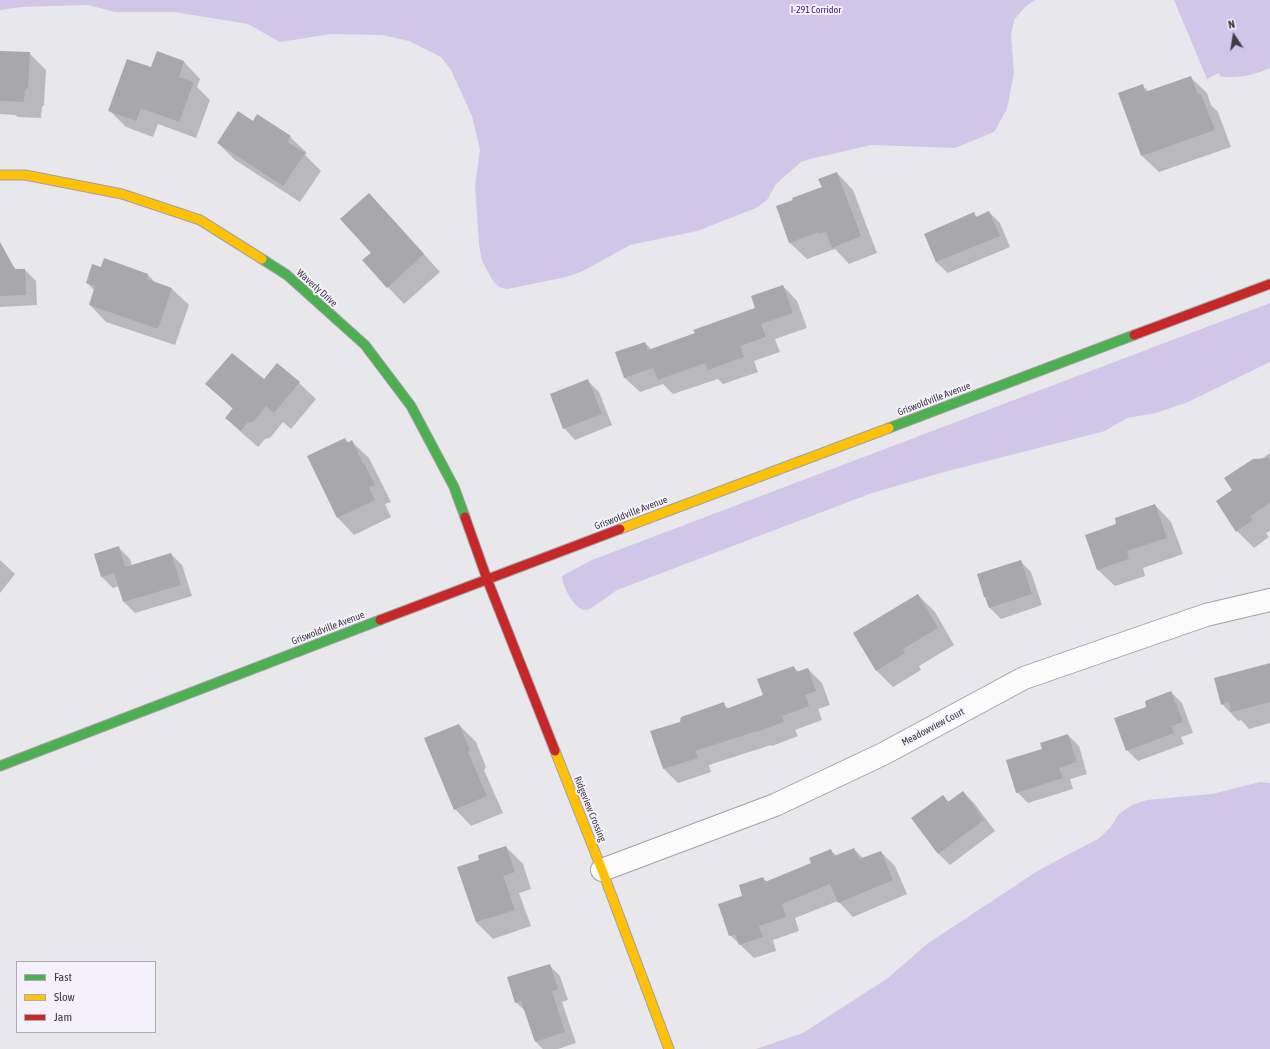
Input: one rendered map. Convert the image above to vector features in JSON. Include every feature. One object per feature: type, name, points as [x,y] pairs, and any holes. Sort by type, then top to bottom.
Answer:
[{"type":"street","name":"Waverly Drive","points":[[0,175],[26,175],[122,194],[200,220],[286,275],[365,345],[411,406],[454,487],[487,579]]},
{"type":"street","name":"Griswoldville Avenue","points":[[0,766],[487,579],[1270,284]]},
{"type":"street","name":"Ridgeview Crossing","points":[[487,579],[602,870],[669,1049]]},
{"type":"street","name":"Meadowview Court","points":[[602,870],[775,805],[883,754],[1024,678],[1206,615],[1270,600]]},
{"type":"green space","name":"I-291 Corridor","points":[[0,0],[1035,0],[1025,7],[1014,20],[1011,35],[1014,73],[1007,109],[994,132],[955,148],[871,145],[810,159],[801,162],[776,184],[767,200],[756,208],[697,231],[630,245],[583,271],[566,277],[507,289],[499,287],[493,281],[482,261],[479,244],[475,185],[480,150],[472,116],[451,70],[441,57],[409,41],[382,35],[331,34],[280,42],[248,24],[174,12],[115,12],[88,5],[21,7],[0,10]]},
{"type":"green space","points":[[1174,0],[1270,0],[1270,68],[1239,77],[1220,76],[1219,73],[1207,79]]},
{"type":"green space","points":[[1270,303],[1270,362],[1188,402],[1156,413],[1127,418],[1105,431],[944,472],[872,493],[617,590],[590,609],[582,610],[574,603],[566,590],[562,576],[592,560]]},
{"type":"green space","points":[[1260,782],[1270,783],[1270,1049],[756,1049],[803,1033],[888,978],[927,944],[1039,870],[1098,839],[1110,828],[1119,814],[1132,805],[1147,800],[1212,794]]},
{"type":"building","points":[[0,51],[30,52],[28,88],[25,90],[24,102],[0,101]]},
{"type":"building","points":[[157,51],[184,61],[179,77],[194,82],[179,122],[141,108],[136,121],[108,111],[127,59],[151,67]]},
{"type":"building","points":[[1191,76],[1197,93],[1201,94],[1215,130],[1141,156],[1118,93],[1143,84],[1145,92]]},
{"type":"building","points":[[238,111],[253,121],[257,114],[291,136],[287,142],[305,153],[283,186],[217,143]]},
{"type":"building","points":[[837,172],[861,236],[832,248],[826,232],[819,234],[819,232],[789,243],[776,206],[793,200],[792,198],[822,187],[818,179]]},
{"type":"building","points":[[369,193],[424,254],[387,288],[362,260],[371,253],[340,219]]},
{"type":"building","points":[[989,211],[1000,236],[936,262],[924,234],[974,212],[976,217]]},
{"type":"building","points":[[0,242],[15,269],[25,269],[26,295],[0,296]]},
{"type":"building","points":[[104,258],[148,274],[147,279],[172,288],[158,329],[89,305],[95,286],[86,283],[92,264],[101,267]]},
{"type":"building","points":[[783,285],[793,313],[761,324],[766,337],[740,346],[744,357],[708,370],[705,363],[658,380],[653,368],[624,378],[615,352],[645,342],[648,350],[695,333],[693,330],[755,308],[751,296]]},
{"type":"building","points":[[232,353],[264,379],[277,363],[300,382],[274,413],[266,406],[253,422],[248,422],[241,431],[225,418],[233,408],[205,384]]},
{"type":"building","points":[[588,379],[602,414],[563,429],[550,394]]},
{"type":"building","points":[[345,438],[347,443],[352,440],[375,485],[369,487],[375,500],[337,518],[307,456]]},
{"type":"building","points":[[1270,458],[1270,503],[1250,516],[1253,520],[1236,532],[1216,501],[1232,490],[1224,478],[1253,459]]},
{"type":"building","points":[[1155,504],[1167,538],[1127,551],[1129,559],[1097,570],[1085,535],[1116,524],[1115,518]]},
{"type":"building","points":[[119,546],[125,567],[171,553],[181,585],[123,602],[114,573],[101,577],[94,554]]},
{"type":"building","points":[[1021,560],[1032,594],[989,608],[977,574]]},
{"type":"building","points":[[918,594],[938,628],[903,649],[905,653],[876,671],[853,633]]},
{"type":"building","points":[[1270,663],[1270,702],[1231,712],[1229,702],[1221,705],[1214,678]]},
{"type":"building","points":[[794,666],[796,672],[808,668],[816,691],[805,695],[809,706],[782,716],[784,722],[695,751],[698,758],[663,769],[650,731],[680,722],[681,717],[724,702],[726,709],[763,695],[757,679]]},
{"type":"building","points":[[1171,691],[1183,722],[1171,726],[1174,733],[1126,751],[1114,718],[1146,707],[1145,701]]},
{"type":"building","points":[[459,724],[470,750],[468,752],[487,796],[454,810],[424,738]]},
{"type":"building","points":[[1068,734],[1077,762],[1059,768],[1063,778],[1016,793],[1006,760],[1042,749],[1040,743]]},
{"type":"building","points":[[963,791],[984,820],[938,854],[911,818],[943,795],[948,802]]},
{"type":"building","points":[[506,846],[515,872],[503,876],[515,910],[476,922],[457,867],[479,860],[478,855]]},
{"type":"building","points":[[854,848],[859,859],[881,851],[893,880],[838,903],[830,884],[782,904],[786,917],[759,926],[763,937],[739,945],[735,934],[729,936],[718,904],[742,896],[739,885],[763,877],[765,882],[811,863],[809,858],[831,849],[834,856]]},
{"type":"building","points":[[550,964],[558,989],[552,991],[565,1032],[535,1042],[521,1001],[515,1003],[507,977]]},
{"type":"traffic: fast","points":[[262,259],[287,275],[365,345],[411,406],[454,487],[465,517]]},
{"type":"traffic: fast","points":[[889,428],[1134,335]]},
{"type":"traffic: fast","points":[[0,766],[380,620]]},
{"type":"traffic: slow","points":[[0,175],[25,175],[122,194],[200,220],[262,259]]},
{"type":"traffic: slow","points":[[620,529],[889,428]]},
{"type":"traffic: slow","points":[[555,751],[602,870],[669,1049]]},
{"type":"traffic: jam","points":[[1134,335],[1270,284]]},
{"type":"traffic: jam","points":[[465,517],[487,579],[555,751]]},
{"type":"traffic: jam","points":[[380,620],[620,529]]}]
